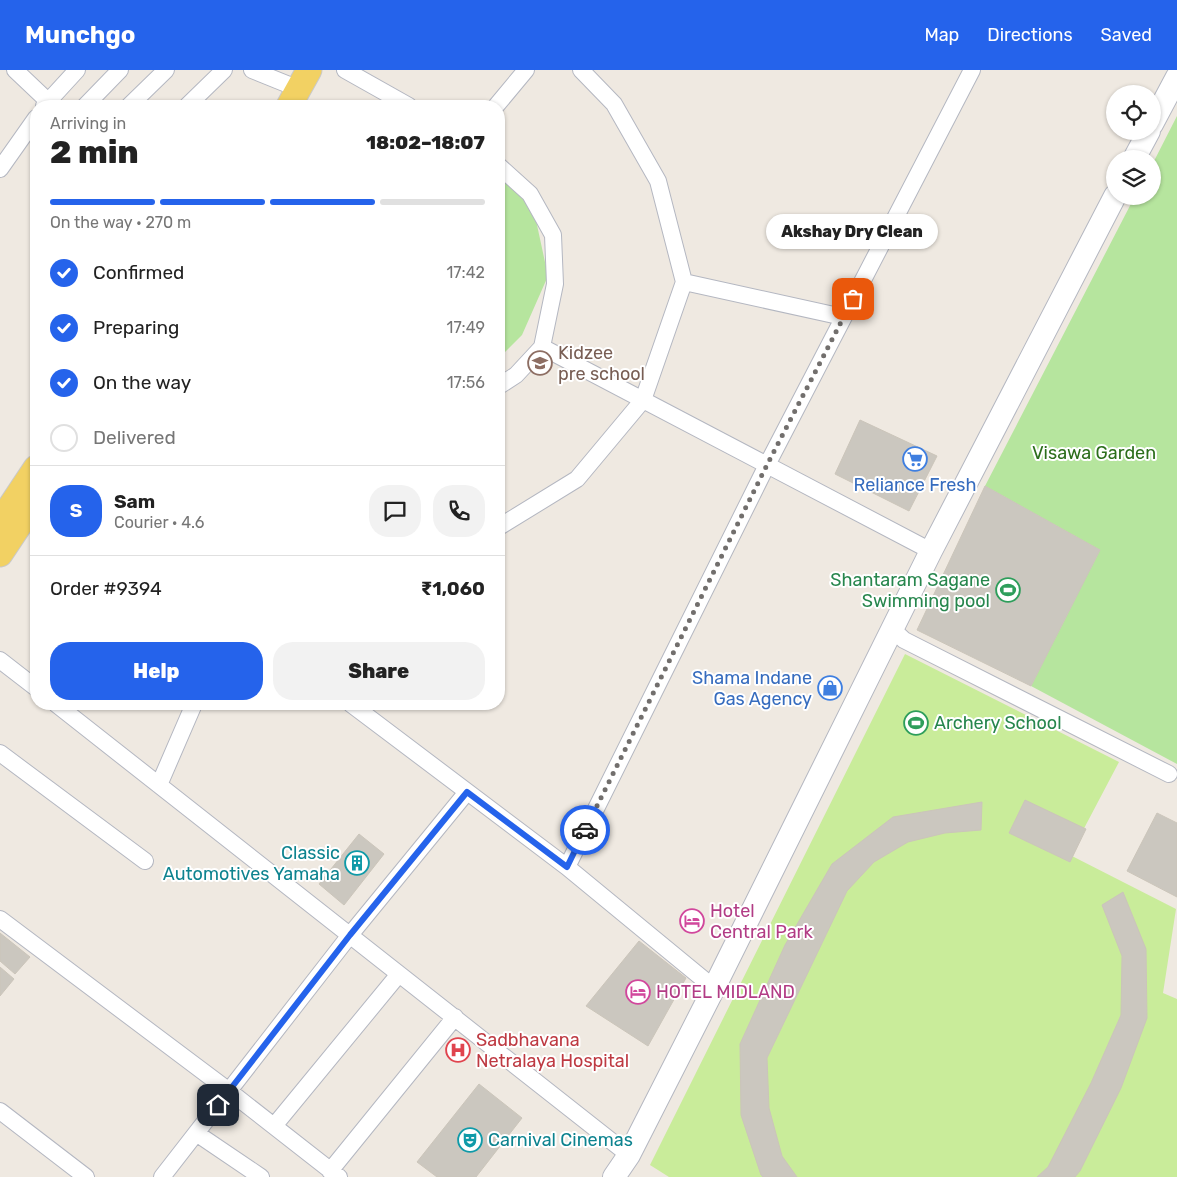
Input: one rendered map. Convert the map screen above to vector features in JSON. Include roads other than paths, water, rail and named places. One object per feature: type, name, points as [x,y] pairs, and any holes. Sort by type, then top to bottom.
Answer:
[{"type":"main road","points":[[277,100],[294,84]]},
{"type":"main road","points":[[0,522],[30,477]]},
{"type":"main road","points":[[0,554],[30,509]]},
{"type":"street","points":[[53,100],[77,70]]},
{"type":"street","points":[[91,100],[120,70]]},
{"type":"street","points":[[135,100],[166,70]]},
{"type":"street","points":[[194,100],[224,70]]},
{"type":"street","points":[[252,70],[294,84]]},
{"type":"street","points":[[345,70],[398,100]]},
{"type":"street","points":[[501,100],[526,70]]},
{"type":"street","points":[[505,523],[577,480],[643,400],[684,282],[658,181],[614,104],[581,70]]},
{"type":"street","points":[[567,867],[767,465],[972,70]]},
{"type":"street","points":[[25,73],[45,100]]},
{"type":"street","points":[[1161,107],[1177,77]]},
{"type":"street","points":[[0,169],[30,126]]},
{"type":"street","points":[[505,171],[530,194],[553,235],[555,284],[542,347],[516,375],[505,382]]},
{"type":"street","points":[[614,1177],[629,1155],[931,551],[1110,205]]},
{"type":"street","points":[[684,282],[843,317]]},
{"type":"street","points":[[542,347],[931,551]]},
{"type":"street","points":[[892,629],[904,640],[1169,774]]},
{"type":"street","points":[[0,660],[30,683]]},
{"type":"street","points":[[64,710],[629,1155]]},
{"type":"street","points":[[159,785],[191,710]]},
{"type":"street","points":[[359,710],[567,867],[714,988]]},
{"type":"street","points":[[0,753],[145,861]]},
{"type":"street","points":[[170,1175],[196,1133],[350,935],[467,792]]},
{"type":"street","points":[[1,921],[229,1091],[334,1174],[455,1018]]},
{"type":"street","points":[[274,1126],[399,974]]},
{"type":"street","points":[[0,1111],[86,1177]]},
{"type":"street","points":[[196,1133],[261,1177]]},
{"type":"place","name":"Akshay Dry Clean","points":[[853,299]]},
{"type":"place","name":"Kidzee pre school","points":[[540,363]]},
{"type":"place","name":"Reliance Fresh","points":[[915,459]]},
{"type":"place","name":"Shantaram Sagane Swimming pool","points":[[1008,590]]},
{"type":"place","name":"Shama Indane Gas Agency","points":[[830,688]]},
{"type":"place","name":"Archery School","points":[[916,723]]},
{"type":"place","name":"Classic Automotives Yamaha","points":[[357,863]]},
{"type":"place","name":"Hotel Central Park","points":[[692,921]]},
{"type":"place","name":"HOTEL MIDLAND","points":[[638,992]]},
{"type":"place","name":"Sadbhavana Netralaya Hospital","points":[[458,1050]]},
{"type":"place","name":"Carnival Cinemas","points":[[470,1140]]},
{"type":"park label","name":"Visawa Garden","points":[[1094,453]]}]
